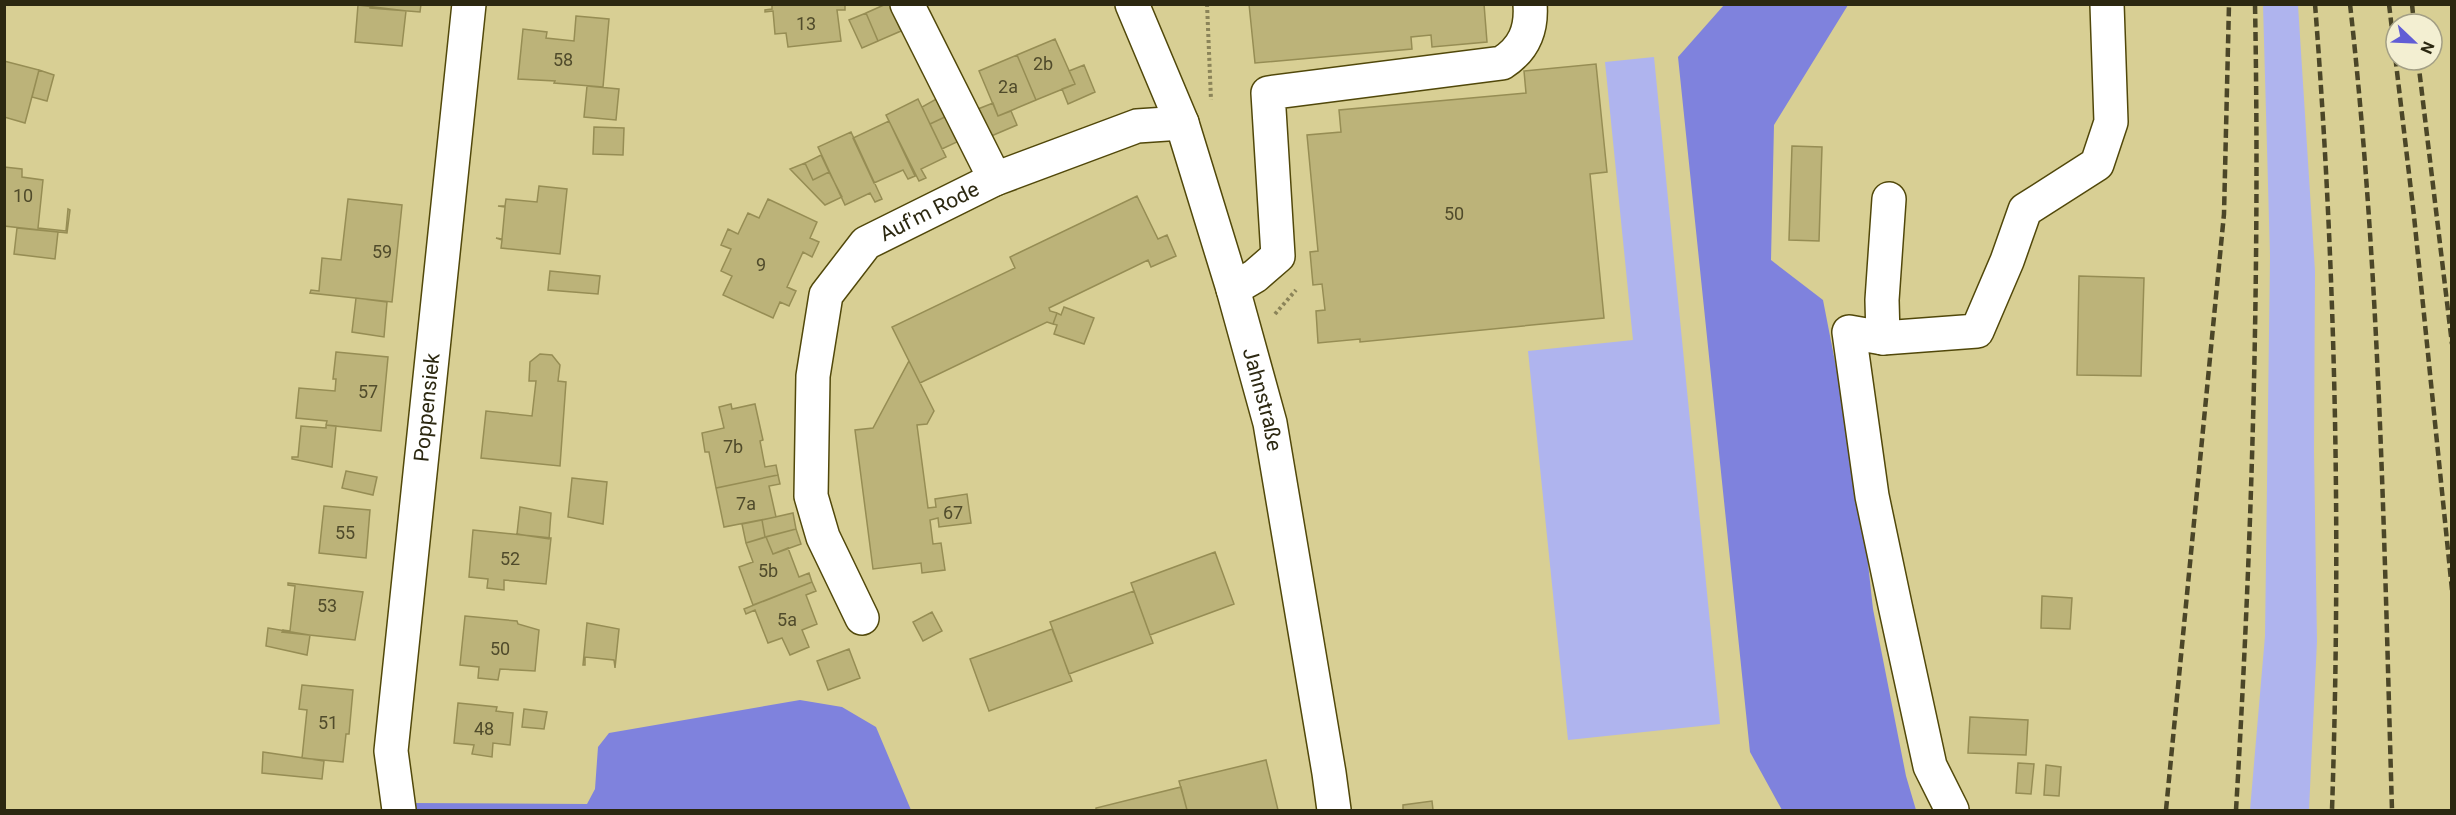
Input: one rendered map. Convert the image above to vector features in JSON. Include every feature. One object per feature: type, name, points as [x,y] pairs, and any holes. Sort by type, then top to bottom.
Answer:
[{"type":"street","name":"Poppensiek","points":[[399,810],[391,751],[469,4]]},
{"type":"street","name":"Auf'm Rode","points":[[907,4],[995,179]]},
{"type":"street","name":"Jahnstraße","points":[[1132,4],[1182,123],[1233,289],[1270,423],[1334,810]]},
{"type":"street","points":[[1233,289],[1255,276],[1278,256],[1268,93],[1502,63],[1514,56],[1525,42],[1532,20],[1530,4]]},
{"type":"street","points":[[1952,810],[1930,766],[1872,496],[1849,332],[1883,338],[1977,332],[2007,261],[2025,210],[2097,164],[2111,122],[2107,4]]},
{"type":"street","name":"Auf'm Rode","points":[[862,618],[823,537],[811,496],[813,376],[826,295],[866,243],[995,179],[1137,126],[1182,123]]},
{"type":"street","points":[[1883,338],[1882,300],[1889,199]]},
{"type":"path","points":[[1207,4],[1212,107]]},
{"type":"path","points":[[1271,319],[1296,290]]},
{"type":"shaded area","points":[[1724,5],[1848,5],[1774,125],[1771,260],[1823,300],[1860,490],[1873,609],[1906,776],[1916,810],[1782,810],[1750,752],[1678,57]]},
{"type":"shaded area","points":[[2263,5],[2298,5],[2315,271],[2314,452],[2317,641],[2309,810],[2250,810],[2265,636],[2270,256]]},
{"type":"shaded area","points":[[1654,57],[1720,724],[1568,740],[1528,351],[1633,340],[1605,62]]},
{"type":"shaded area","points":[[800,700],[842,707],[876,727],[911,810],[411,810],[410,803],[587,804],[595,789],[598,747],[609,733]]},
{"type":"building","points":[[370,4],[421,4],[420,12],[370,8]]},
{"type":"building","points":[[772,4],[845,4],[845,10],[837,10],[841,41],[788,47],[786,33],[775,34],[773,11],[765,12],[765,10],[772,9]]},
{"type":"building","points":[[890,4],[901,31],[878,41],[866,13]]},
{"type":"building","points":[[1249,4],[1484,4],[1487,42],[1432,47],[1431,35],[1411,37],[1412,49],[1255,63]]},
{"type":"building","points":[[358,5],[406,11],[402,46],[355,42]]},
{"type":"building","points":[[866,13],[878,41],[862,48],[849,20]]},
{"type":"building","points":[[576,16],[609,19],[603,87],[518,79],[523,29],[547,32],[546,38],[574,41]]},
{"type":"building","points":[[1055,39],[1075,84],[1036,100],[1017,55]]},
{"type":"building","points":[[1017,55],[1036,100],[998,116],[979,71]]},
{"type":"building","points":[[4,61],[39,70],[25,123],[4,117]]},
{"type":"building","points":[[1596,64],[1607,172],[1590,174],[1604,318],[1360,342],[1360,339],[1318,343],[1316,311],[1325,310],[1322,284],[1313,285],[1310,252],[1318,251],[1307,135],[1341,132],[1339,110],[1526,93],[1524,71]]},
{"type":"building","points":[[1084,65],[1095,92],[1068,104],[1062,89],[1075,84],[1069,71]]},
{"type":"building","points":[[39,70],[54,75],[47,101],[32,97]]},
{"type":"building","points":[[587,86],[619,89],[616,120],[584,117]]},
{"type":"building","points":[[938,98],[947,116],[930,124],[922,107]]},
{"type":"building","points":[[918,99],[946,157],[921,169],[926,178],[919,181],[886,115]]},
{"type":"building","points":[[993,103],[998,116],[1011,111],[1017,125],[989,137],[978,109]]},
{"type":"building","points":[[947,116],[959,141],[942,149],[930,124]]},
{"type":"building","points":[[889,121],[915,176],[908,179],[903,170],[874,183],[853,138]]},
{"type":"building","points":[[594,127],[624,128],[623,155],[593,154]]},
{"type":"building","points":[[851,132],[882,199],[875,202],[870,193],[845,205],[818,147]]},
{"type":"building","points":[[1792,146],[1822,147],[1819,241],[1789,240]]},
{"type":"building","points":[[821,155],[829,172],[813,180],[805,163]]},
{"type":"building","points":[[805,163],[813,180],[829,172],[842,197],[825,205],[790,169]]},
{"type":"building","points":[[4,167],[22,169],[22,177],[43,180],[38,228],[66,231],[68,209],[70,210],[67,233],[4,226]]},
{"type":"building","points":[[539,186],[567,189],[560,254],[501,248],[502,240],[496,238],[502,239],[505,207],[498,206],[505,206],[506,199],[537,202]]},
{"type":"building","points":[[1137,196],[1158,239],[1167,235],[1176,256],[1151,267],[1148,260],[1049,308],[1050,311],[1057,313],[1053,324],[1047,322],[920,383],[892,327],[1015,268],[1010,257]]},
{"type":"building","points":[[348,199],[402,205],[392,302],[310,293],[311,290],[319,291],[322,258],[341,260]]},
{"type":"building","points":[[768,199],[817,222],[810,238],[819,242],[812,257],[803,252],[787,287],[796,291],[789,306],[780,302],[773,318],[723,295],[732,276],[721,271],[731,249],[721,245],[728,229],[738,234],[748,213],[759,218]]},
{"type":"building","points":[[17,228],[58,232],[55,259],[14,254]]},
{"type":"building","points":[[550,271],[600,276],[598,294],[548,290]]},
{"type":"building","points":[[2079,276],[2144,278],[2141,376],[2077,375]]},
{"type":"building","points":[[356,298],[387,302],[384,337],[352,332]]},
{"type":"building","points":[[1064,307],[1094,318],[1084,344],[1054,334],[1057,325],[1053,324],[1057,313],[1061,315]]},
{"type":"building","points":[[336,352],[388,357],[381,431],[326,425],[327,421],[296,418],[299,388],[335,391],[336,379],[333,379]]},
{"type":"building","points":[[540,354],[552,355],[560,365],[558,381],[566,382],[560,466],[481,458],[486,411],[532,416],[536,381],[529,381],[530,362]]},
{"type":"building","points":[[909,361],[934,411],[927,424],[917,425],[928,508],[936,507],[935,499],[967,494],[971,523],[939,527],[938,518],[930,520],[933,544],[941,543],[945,570],[922,573],[921,563],[873,569],[855,430],[873,428]]},
{"type":"building","points":[[731,404],[732,409],[755,404],[763,440],[760,441],[765,467],[776,465],[778,475],[716,488],[709,452],[705,452],[702,433],[724,428],[719,407]]},
{"type":"building","points":[[326,425],[336,426],[332,467],[292,459],[292,457],[298,457],[301,426],[326,428]]},
{"type":"building","points":[[346,471],[377,477],[373,495],[342,488]]},
{"type":"building","points":[[778,475],[780,484],[769,486],[776,517],[724,527],[716,488]]},
{"type":"building","points":[[572,478],[607,482],[603,524],[568,517]]},
{"type":"building","points":[[324,506],[370,510],[366,558],[319,553]]},
{"type":"building","points":[[520,507],[551,513],[549,539],[517,534]]},
{"type":"building","points":[[793,513],[796,529],[765,537],[762,520]]},
{"type":"building","points":[[762,520],[765,537],[746,543],[742,524]]},
{"type":"building","points":[[796,529],[801,544],[773,554],[766,537]]},
{"type":"building","points":[[473,530],[551,538],[546,584],[504,580],[504,590],[487,588],[488,579],[469,577]]},
{"type":"building","points":[[766,537],[773,554],[788,548],[799,577],[809,573],[812,582],[753,605],[739,567],[753,562],[746,543]]},
{"type":"building","points":[[1215,552],[1234,604],[1150,635],[1131,583]]},
{"type":"building","points":[[812,582],[816,591],[806,595],[817,624],[802,630],[809,647],[790,655],[782,638],[768,643],[755,610],[746,614],[744,609]]},
{"type":"building","points":[[288,583],[363,592],[355,640],[282,632],[283,630],[290,631],[295,586],[288,585]]},
{"type":"building","points":[[1134,591],[1153,643],[1069,674],[1050,622]]},
{"type":"building","points":[[2042,596],[2072,598],[2070,629],[2041,628]]},
{"type":"building","points":[[932,612],[942,631],[923,641],[913,622]]},
{"type":"building","points":[[465,616],[517,621],[518,624],[539,630],[535,671],[500,669],[498,680],[478,678],[479,667],[460,665]]},
{"type":"building","points":[[587,623],[619,629],[615,668],[614,660],[585,657],[585,665],[583,665]]},
{"type":"building","points":[[268,628],[310,635],[307,655],[266,646]]},
{"type":"building","points":[[1052,629],[1072,681],[989,711],[970,659]]},
{"type":"building","points":[[849,649],[860,678],[828,690],[817,661]]},
{"type":"building","points":[[302,685],[353,690],[349,734],[346,734],[343,762],[302,758],[307,710],[299,709]]},
{"type":"building","points":[[458,703],[497,707],[496,711],[513,713],[510,745],[493,743],[492,757],[472,754],[474,745],[454,743]]},
{"type":"building","points":[[524,709],[547,712],[544,729],[522,727]]},
{"type":"building","points":[[1970,717],[2028,720],[2026,755],[1968,753]]},
{"type":"building","points":[[263,752],[324,761],[322,779],[262,773]]},
{"type":"building","points":[[1266,760],[1278,810],[1187,810],[1179,781]]},
{"type":"building","points":[[2018,763],[2034,764],[2031,794],[2016,793]]},
{"type":"building","points":[[2046,765],[2061,767],[2059,796],[2044,795]]},
{"type":"building","points":[[1181,787],[1187,810],[1096,810],[1096,808]]},
{"type":"building","points":[[1432,801],[1433,810],[1403,810],[1403,805]]},
{"type":"railway","points":[[2166,810],[2224,214],[2229,4]]},
{"type":"railway","points":[[2236,810],[2253,407],[2256,206],[2255,4]]},
{"type":"railway","points":[[2315,4],[2328,206],[2335,407],[2336,608],[2332,810]]},
{"type":"railway","points":[[2350,4],[2368,205],[2374,306],[2392,810]]},
{"type":"railway","points":[[2389,4],[2414,216],[2452,590]]},
{"type":"railway","points":[[2412,4],[2413,12]]},
{"type":"railway","points":[[2419,72],[2452,344]]}]
